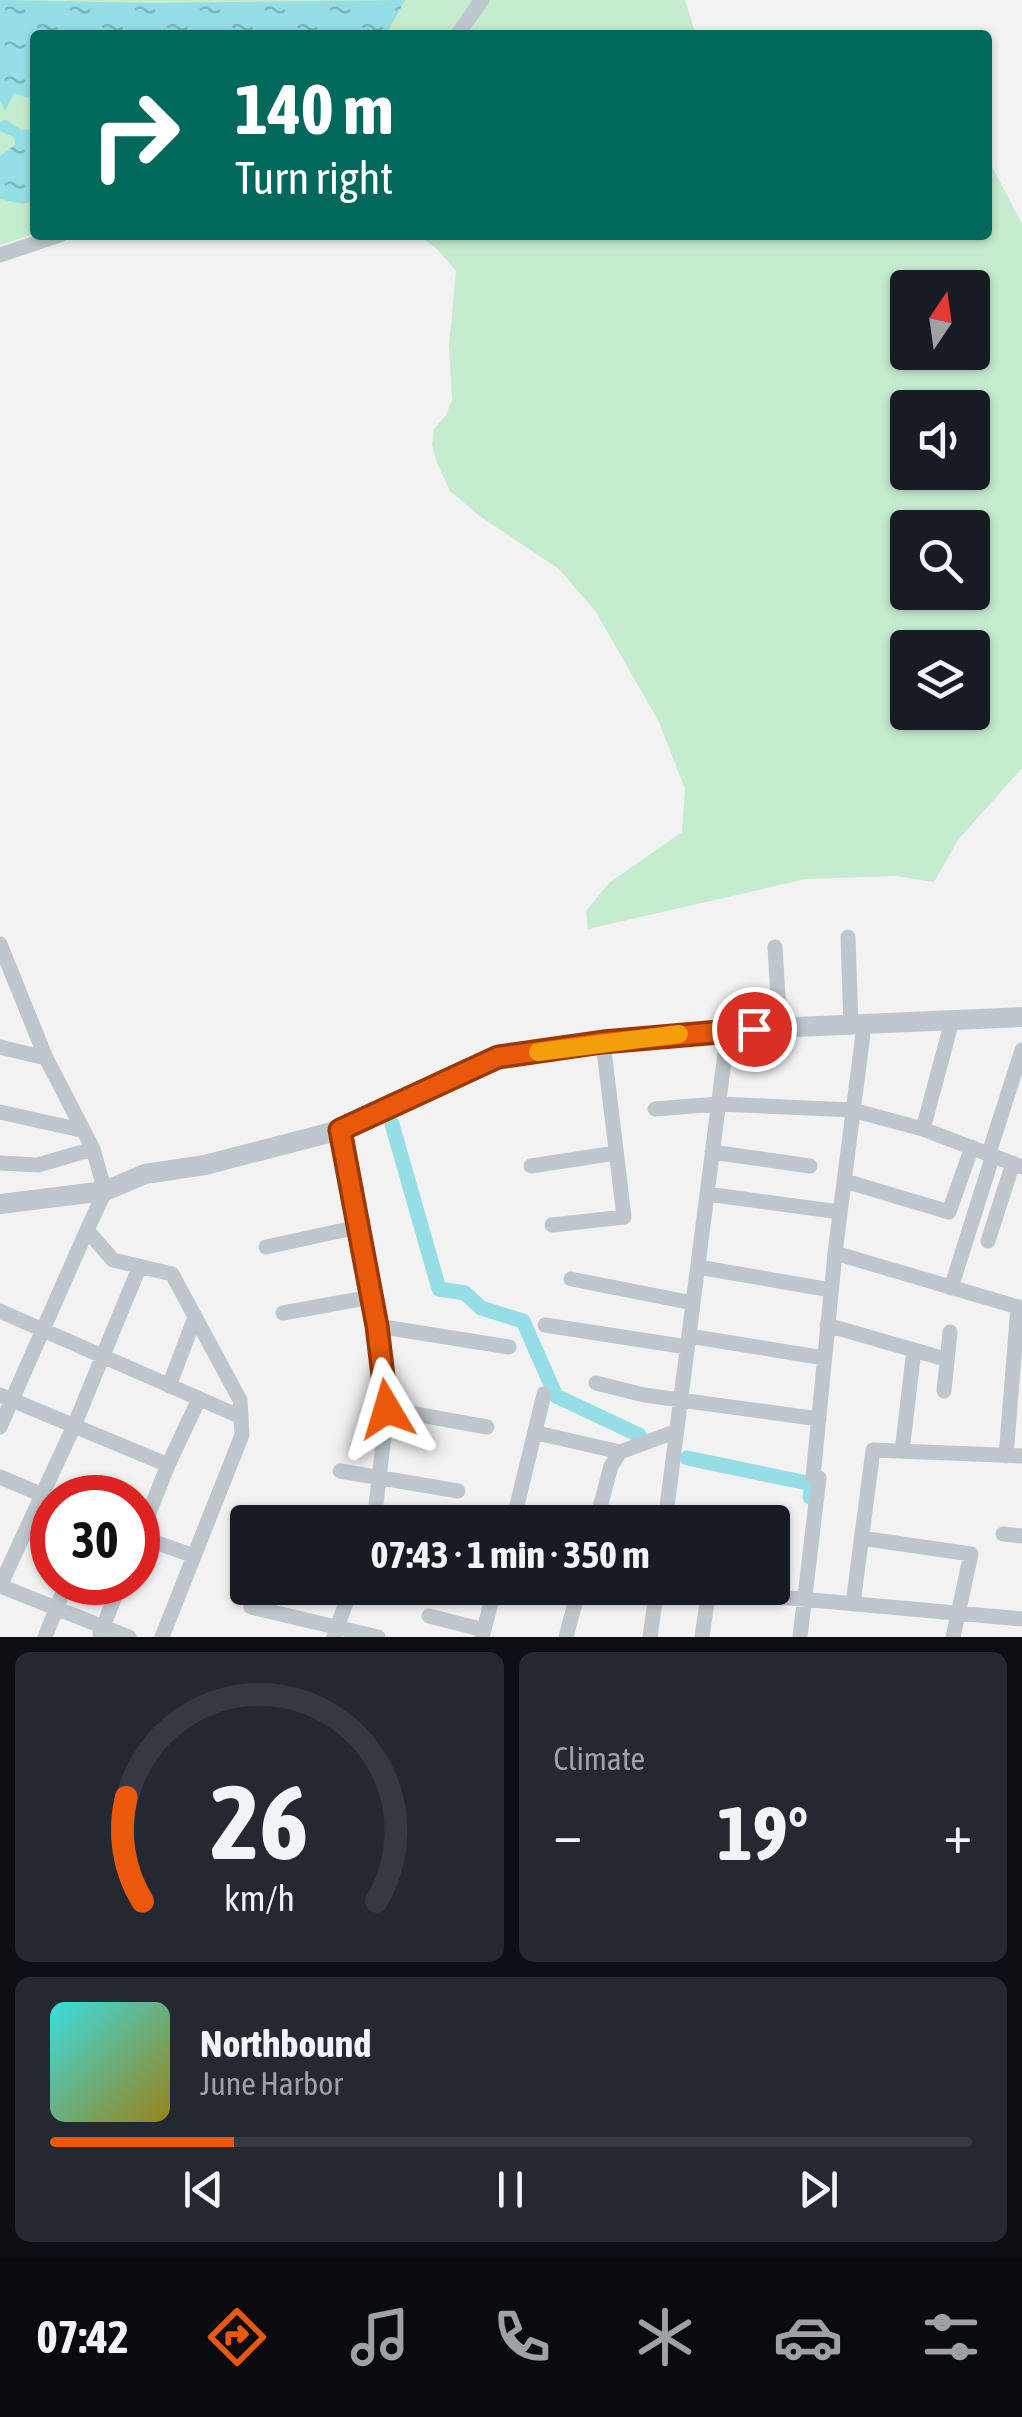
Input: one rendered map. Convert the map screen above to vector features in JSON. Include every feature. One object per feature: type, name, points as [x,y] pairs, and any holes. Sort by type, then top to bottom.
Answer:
[{"type":"street","points":[[461,30],[482,0]]},
{"type":"street","points":[[0,255],[45,240]]},
{"type":"street","points":[[800,1637],[795,1601],[819,1478],[813,1477],[852,1110],[857,1027],[848,937]]},
{"type":"street","points":[[0,944],[6,968],[46,1058],[93,1149],[105,1191],[43,1330],[6,1398],[0,1427]]},
{"type":"street","points":[[775,947],[780,1029]]},
{"type":"street","points":[[0,1204],[105,1191],[145,1174],[205,1166],[340,1130],[498,1057],[728,1030],[1022,1018]]},
{"type":"street","points":[[923,1128],[952,1022]]},
{"type":"street","points":[[667,1505],[728,1030]]},
{"type":"street","points":[[552,1225],[624,1217],[603,1042]]},
{"type":"street","points":[[0,1047],[46,1058]]},
{"type":"street","points":[[951,1288],[1022,1050]]},
{"type":"street","points":[[655,1109],[718,1104],[852,1110],[923,1128],[991,1154],[1018,1165],[988,1241]]},
{"type":"street","points":[[0,1112],[82,1130]]},
{"type":"street","points":[[340,1130],[377,1326],[387,1409],[377,1505]]},
{"type":"street","points":[[845,1181],[948,1212],[972,1147]]},
{"type":"street","points":[[0,1163],[38,1165],[93,1149]]},
{"type":"street","points":[[712,1152],[810,1166]]},
{"type":"street","points":[[531,1166],[616,1153]]},
{"type":"street","points":[[707,1194],[840,1212]]},
{"type":"street","points":[[266,1247],[358,1227]]},
{"type":"street","points":[[87,1230],[113,1260],[172,1274],[240,1400],[242,1435],[162,1637]]},
{"type":"street","points":[[835,1253],[1018,1307],[1014,1456],[873,1450],[852,1604]]},
{"type":"street","points":[[698,1267],[832,1290]]},
{"type":"street","points":[[56,1475],[139,1268]]},
{"type":"street","points":[[571,1279],[693,1303]]},
{"type":"street","points":[[283,1313],[372,1297]]},
{"type":"street","points":[[0,1311],[241,1417]]},
{"type":"street","points":[[169,1386],[195,1317]]},
{"type":"street","points":[[545,1325],[824,1358]]},
{"type":"street","points":[[377,1326],[509,1347]]},
{"type":"street","points":[[827,1326],[944,1359]]},
{"type":"street","points":[[944,1391],[944,1359],[950,1332]]},
{"type":"street","points":[[902,1451],[914,1350]]},
{"type":"street","points":[[596,1383],[644,1395],[819,1419]]},
{"type":"street","points":[[518,1505],[544,1394]]},
{"type":"street","points":[[6,1398],[168,1465]]},
{"type":"street","points":[[160,1484],[199,1399]]},
{"type":"street","points":[[387,1409],[487,1427]]},
{"type":"street","points":[[537,1433],[620,1452],[677,1431]]},
{"type":"street","points":[[601,1505],[611,1466],[620,1452]]},
{"type":"street","points":[[340,1470],[458,1491]]},
{"type":"street","points":[[0,1477],[30,1490]]},
{"type":"street","points":[[30,1530],[0,1586],[56,1606],[101,1632],[129,1637]]},
{"type":"street","points":[[1003,1534],[1022,1536]]},
{"type":"street","points":[[861,1538],[971,1554],[953,1637]]},
{"type":"street","points":[[160,1545],[194,1556]]},
{"type":"street","points":[[790,1600],[1022,1620]]},
{"type":"street","points":[[101,1632],[112,1605]]},
{"type":"street","points":[[336,1631],[345,1605]]},
{"type":"street","points":[[429,1616],[483,1634],[491,1605]]},
{"type":"street","points":[[566,1637],[574,1605]]},
{"type":"street","points":[[650,1637],[654,1605]]},
{"type":"street","points":[[702,1637],[707,1605]]},
{"type":"street","points":[[45,1637],[56,1606]]},
{"type":"street","points":[[251,1607],[336,1631],[378,1637]]},
{"type":"green space","points":[[0,0],[685,0],[694,30],[30,30],[30,236],[0,245]]},
{"type":"green space","points":[[992,167],[1022,224],[1022,768],[958,840],[934,882],[896,876],[806,879],[588,929],[586,911],[609,883],[682,832],[685,789],[659,722],[596,612],[559,569],[481,517],[450,491],[437,463],[432,445],[434,429],[452,400],[449,345],[456,271],[425,240],[992,240]]},
{"type":"water","points":[[0,0],[405,0],[389,30],[30,30],[30,98],[14,93],[5,111],[0,100]]},
{"type":"water","points":[[6,120],[22,130],[30,129],[30,202],[0,199],[0,156],[15,145],[14,137],[0,131],[0,122]]},
{"type":"waterway","points":[[392,1124],[439,1289],[465,1293],[481,1308],[523,1321],[556,1396],[639,1435]]},
{"type":"waterway","points":[[687,1458],[812,1484],[810,1497]]},
{"type":"slow traffic","points":[[538,1052],[679,1034]]},
{"type":"route","points":[[387,1409],[377,1326],[340,1130],[498,1057],[603,1042],[754,1029]]}]
